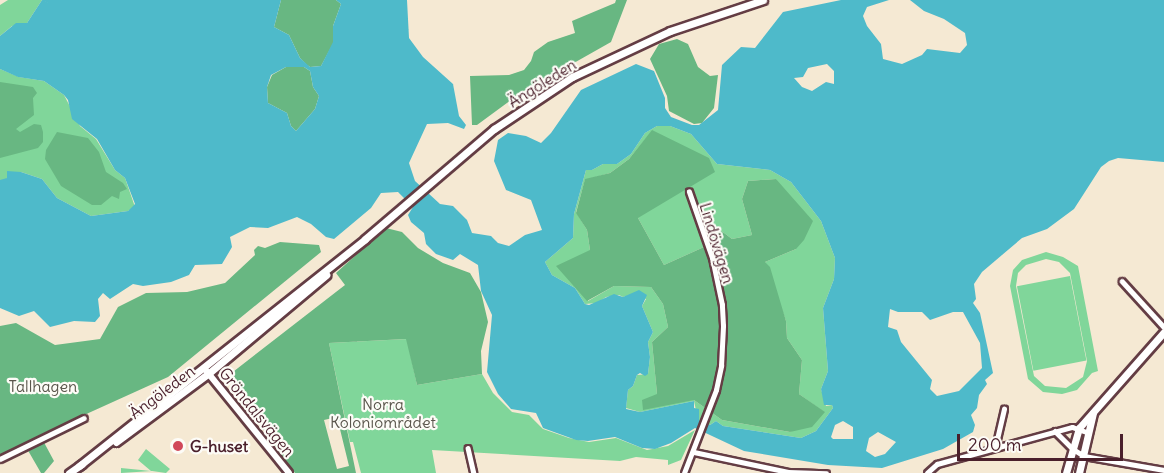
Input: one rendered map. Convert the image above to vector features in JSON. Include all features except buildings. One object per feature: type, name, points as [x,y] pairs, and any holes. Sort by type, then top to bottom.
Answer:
[{"type":"main road","name":"Ängöleden","points":[[69,473],[206,371],[494,129],[572,77],[670,31],[763,0]]},
{"type":"main road","points":[[1066,473],[1079,429],[1164,332]]},
{"type":"main road","points":[[1079,473],[1094,410]]},
{"type":"street","name":"Lindövägen","points":[[684,473],[705,421],[721,366],[722,305],[712,258],[689,192]]},
{"type":"street","points":[[1122,281],[1164,327]]},
{"type":"street","name":"Gröndalsvägen","points":[[206,371],[289,473]]},
{"type":"street","points":[[995,448],[1004,409]]},
{"type":"street","points":[[0,459],[84,418]]},
{"type":"street","points":[[927,473],[937,464],[1072,426],[1089,433]]},
{"type":"street","points":[[1055,431],[1073,449],[1084,456],[1164,470]]},
{"type":"street","points":[[468,448],[474,473]]},
{"type":"street","points":[[694,452],[788,472],[826,473]]},
{"type":"green space","points":[[8,0],[42,0],[27,23],[12,26],[0,36],[0,5]]},
{"type":"green space","points":[[281,0],[336,0],[341,4],[333,26],[334,42],[321,66],[307,65],[300,58],[289,35],[274,27]]},
{"type":"green space","points":[[616,0],[627,0],[611,42],[519,94],[477,125],[472,125],[470,76],[509,75],[524,70],[534,52],[548,42],[575,33],[572,21],[615,3]]},
{"type":"green space","points":[[677,39],[688,44],[698,67],[710,76],[718,75],[714,108],[702,123],[694,124],[669,111],[667,96],[650,59],[659,44]]},
{"type":"green space","points":[[286,67],[304,67],[310,71],[313,87],[319,96],[315,109],[296,131],[291,126],[287,113],[268,103],[267,87],[272,75]]},
{"type":"green space","points":[[0,69],[19,77],[44,81],[64,95],[80,126],[96,139],[115,170],[125,178],[135,207],[128,211],[91,216],[57,198],[42,179],[21,172],[0,180]]},
{"type":"green space","points":[[0,82],[33,87],[37,93],[33,98],[34,115],[16,129],[20,132],[34,124],[41,125],[43,142],[38,148],[0,158]]},
{"type":"green space","points":[[657,126],[670,126],[691,134],[717,164],[770,170],[791,182],[821,221],[835,258],[834,279],[823,308],[828,371],[821,389],[826,406],[832,405],[833,408],[816,431],[801,438],[723,426],[716,421],[710,425],[698,420],[694,401],[640,412],[626,408],[628,390],[633,386],[637,375],[648,374],[650,357],[648,342],[653,332],[642,306],[646,299],[634,294],[623,297],[619,295],[606,297],[597,303],[585,304],[575,288],[552,275],[545,262],[573,238],[574,214],[586,170],[592,170],[603,164],[617,164],[631,154],[645,133]],"holes":[[[652,131],[638,218],[664,265],[704,247],[700,211],[705,209],[711,223],[732,239],[752,235],[742,199],[748,181],[776,179],[796,249],[765,262],[786,321],[787,338],[802,360],[799,394],[824,412],[790,432],[722,420],[694,400],[657,394],[652,342],[668,327],[663,304],[651,287],[614,286],[588,301],[590,250],[587,230],[576,212],[585,180],[610,173],[629,159]]]},
{"type":"green space","points":[[652,130],[709,158],[715,172],[638,218],[664,265],[704,247],[700,210],[705,209],[711,223],[732,239],[752,235],[742,199],[748,181],[776,179],[813,221],[804,240],[796,249],[765,262],[770,267],[786,321],[787,338],[802,360],[799,394],[825,412],[812,427],[790,432],[722,420],[694,400],[643,410],[642,400],[657,394],[652,342],[668,327],[663,304],[651,287],[614,286],[587,301],[556,266],[590,250],[587,230],[576,213],[585,179],[610,173],[629,159]]},
{"type":"green space","points":[[57,132],[88,138],[99,152],[106,172],[123,183],[127,189],[120,192],[119,199],[112,196],[101,205],[92,205],[61,186],[45,159],[46,150]]},
{"type":"green space","points":[[386,228],[402,232],[418,248],[443,263],[470,273],[481,292],[488,322],[481,351],[482,374],[417,385],[406,339],[329,343],[356,473],[295,473],[241,399],[229,375],[345,285],[336,273]],"holes":[[[337,417],[349,466],[337,469],[324,420]]]},
{"type":"green space","name":"Tallhagen","points":[[280,242],[319,245],[321,252],[168,377],[40,435],[54,461],[44,473],[41,473],[26,447],[0,460],[0,326],[16,323],[55,345],[100,339],[118,307],[146,293],[187,292],[225,283],[255,255],[254,250],[258,246],[265,248]]},
{"type":"green space","points":[[1046,252],[1063,257],[1078,266],[1098,371],[1092,373],[1077,390],[1062,394],[1043,392],[1028,379],[1010,286],[1013,270],[1022,260]],"holes":[[[1046,259],[1059,262],[1070,273],[1087,361],[1083,377],[1066,388],[1045,386],[1034,376],[1016,286],[1018,273],[1026,265]]]},
{"type":"green space","points":[[1070,276],[1086,360],[1033,371],[1017,286]]},
{"type":"green space","name":"Norra Koloniområdet","points":[[407,339],[417,385],[482,374],[493,393],[512,412],[529,415],[543,429],[569,438],[589,442],[616,438],[647,450],[668,446],[695,430],[681,460],[668,465],[668,460],[636,457],[620,461],[432,450],[436,473],[361,473],[353,442],[350,442],[329,343]]},
{"type":"green space","points":[[146,449],[170,469],[166,473],[152,471],[121,473],[121,468],[151,471],[138,460]]},
{"type":"water","points":[[42,0],[281,0],[274,27],[289,35],[300,58],[310,67],[321,66],[333,42],[333,26],[341,4],[336,0],[407,0],[409,38],[423,57],[453,84],[459,116],[466,125],[464,129],[448,123],[427,124],[409,163],[415,181],[440,204],[453,206],[467,220],[472,233],[491,236],[498,243],[509,246],[525,235],[542,230],[531,200],[506,190],[494,161],[498,140],[508,133],[526,136],[541,143],[551,133],[581,90],[636,64],[654,71],[665,98],[665,108],[671,117],[692,125],[699,125],[718,110],[722,65],[741,47],[755,48],[783,12],[841,0],[889,0],[867,7],[863,16],[867,26],[881,44],[883,59],[902,64],[922,55],[927,49],[960,53],[967,45],[965,33],[944,19],[924,11],[910,0],[1164,0],[1164,162],[1118,158],[1109,161],[1101,167],[1074,209],[1047,229],[1022,238],[982,272],[974,284],[976,299],[973,303],[980,313],[993,373],[985,380],[987,384],[979,395],[977,408],[971,415],[975,425],[973,432],[943,449],[882,468],[828,465],[744,451],[695,428],[671,443],[655,449],[642,448],[615,437],[588,441],[576,440],[543,428],[536,413],[511,409],[498,394],[487,372],[492,315],[481,291],[478,265],[460,254],[453,260],[436,254],[426,244],[424,233],[411,222],[408,215],[413,207],[398,192],[381,193],[371,208],[334,239],[326,237],[311,224],[297,217],[268,228],[250,227],[230,237],[232,247],[222,264],[195,265],[189,275],[171,282],[143,286],[133,284],[110,299],[103,293],[98,299],[100,316],[95,322],[74,321],[50,327],[34,311],[19,316],[0,308],[0,180],[7,178],[7,171],[21,172],[42,179],[57,198],[91,216],[128,211],[135,204],[125,178],[115,170],[97,139],[72,119],[68,100],[64,95],[44,81],[18,77],[0,69],[0,36],[16,23],[27,23]],"holes":[[[827,64],[834,71],[834,84],[826,82],[812,91],[802,87],[794,78],[803,77],[808,68]],[[286,67],[304,67],[310,71],[313,87],[319,96],[315,109],[296,131],[291,126],[287,113],[268,103],[267,87],[271,75]],[[657,126],[670,126],[691,134],[717,164],[770,170],[791,182],[821,221],[835,258],[834,279],[823,308],[828,371],[821,389],[824,405],[832,405],[833,408],[816,431],[801,438],[723,426],[716,421],[710,425],[699,420],[699,409],[694,408],[694,401],[640,412],[626,409],[628,390],[633,386],[637,375],[648,374],[650,357],[648,342],[653,332],[642,306],[647,295],[639,290],[623,297],[614,294],[589,305],[585,304],[575,288],[552,275],[545,262],[573,238],[574,214],[586,170],[592,170],[603,164],[617,164],[631,154],[645,133]],[[890,309],[898,312],[922,312],[930,320],[953,312],[963,312],[980,343],[982,368],[959,391],[937,396],[930,389],[932,380],[901,342],[897,330],[888,327]],[[843,421],[853,427],[853,439],[833,439],[831,437],[835,425]],[[878,432],[896,442],[885,454],[875,457],[866,451],[869,438]]]},
{"type":"place","name":"G-huset","points":[[178,446]]}]
